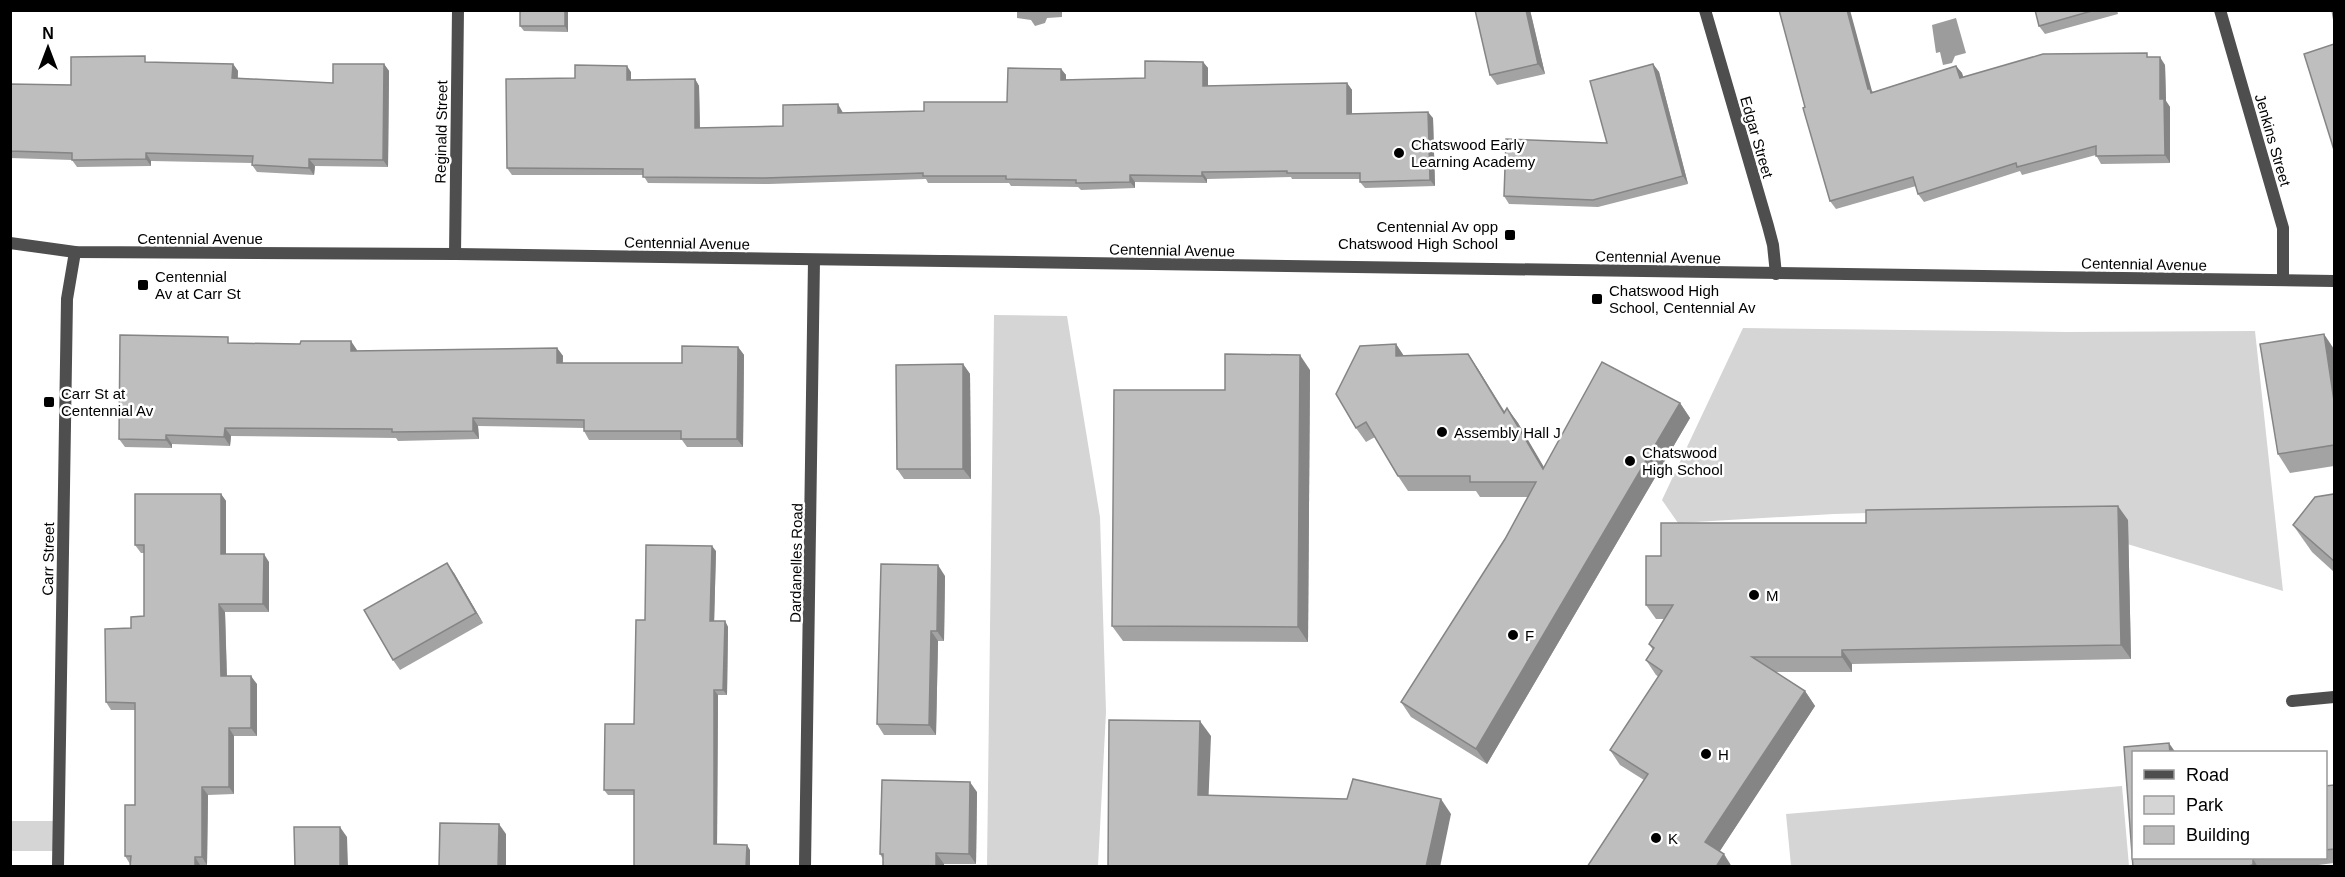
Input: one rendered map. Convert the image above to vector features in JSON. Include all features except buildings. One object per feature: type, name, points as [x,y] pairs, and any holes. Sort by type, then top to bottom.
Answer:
[{"type":"street","name":"Reginald Street","points":[[455,255],[458,10]]},
{"type":"street","name":"Edgar Street","points":[[1705,10],[1773,246],[1776,274]]},
{"type":"street","name":"Jenkins Street","points":[[2220,10],[2283,228],[2283,280]]},
{"type":"street","name":"Centennial Avenue","points":[[10,243],[75,252],[455,255],[2334,281]]},
{"type":"street","name":"Carr Street","points":[[58,867],[67,300],[75,252]]},
{"type":"street","name":"Dardanelles Road","points":[[805,867],[814,260]]},
{"type":"street","points":[[2292,701],[2334,697]]},
{"type":"green space","points":[[994,315],[1067,316],[1100,517],[1106,712],[1098,866],[987,866]]},
{"type":"green space","points":[[1743,328],[2066,332],[2255,331],[2283,591],[2011,509],[1834,514],[1678,523],[1662,500]]},
{"type":"green space","points":[[2122,786],[2129,866],[1791,866],[1786,814]]},
{"type":"green space","points":[[11,821],[58,821],[58,851],[11,851]]},
{"type":"shaded area","points":[[1017,11],[1062,11],[1062,17],[1047,18],[1045,23],[1035,26],[1031,20],[1017,18]]},
{"type":"shaded area","points":[[1956,18],[1966,53],[1955,56],[1952,63],[1943,65],[1940,52],[1936,53],[1932,25]]},
{"type":"place","name":"Chatswood Early Learning Academy","points":[[1399,153]]},
{"type":"place","name":"Centennial Av opp Chatswood High School","points":[[1510,235]]},
{"type":"place","name":"Centennial Av at Carr St","points":[[143,285]]},
{"type":"place","name":"Chatswood High School, Centennial Av","points":[[1597,299]]},
{"type":"place","name":"Carr St at Centennial Av","points":[[49,402]]},
{"type":"place","name":"Assembly Hall J","points":[[1442,432]]},
{"type":"place","name":"Chatswood High School","points":[[1630,461]]},
{"type":"place","name":"M","points":[[1754,595]]},
{"type":"place","name":"F","points":[[1513,635]]},
{"type":"place","name":"H","points":[[1706,754]]},
{"type":"place","name":"K","points":[[1656,838]]}]
